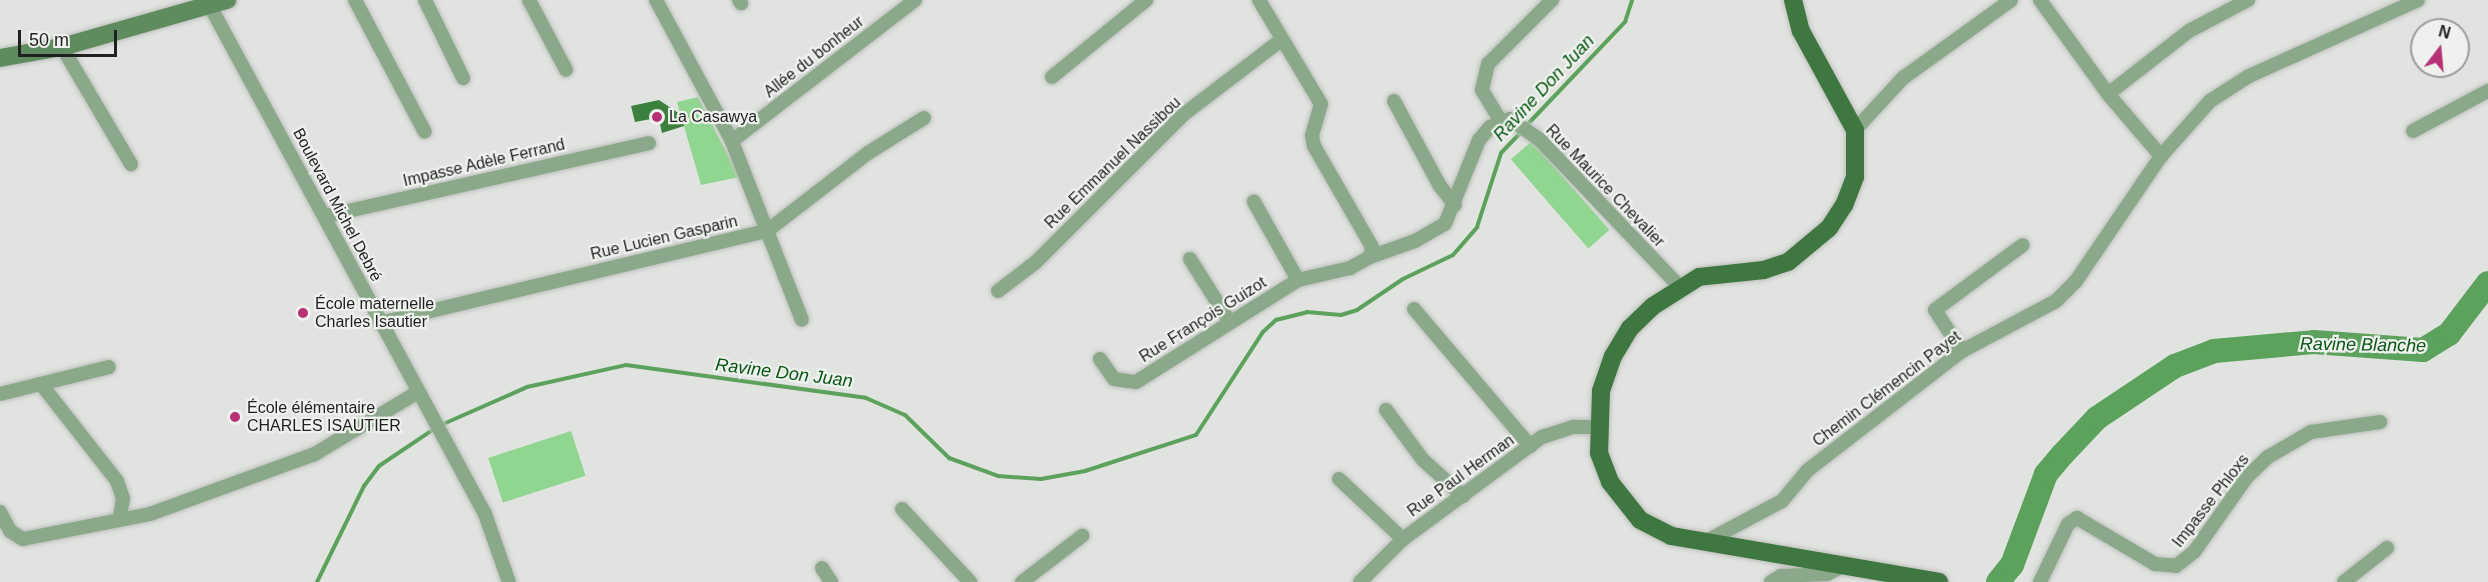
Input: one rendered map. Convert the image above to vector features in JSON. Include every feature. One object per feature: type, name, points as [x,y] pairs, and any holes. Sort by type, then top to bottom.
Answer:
[{"type":"main road","points":[[1797,2],[1801,31],[1855,130],[1856,169],[1844,205],[1809,248],[1764,270],[1716,272],[1680,287],[1630,328],[1613,356],[1600,391],[1597,427],[1599,453],[1610,482],[1640,520],[1671,536],[1939,582]]},
{"type":"main road","points":[[0,58],[62,47],[219,3]]},
{"type":"street","points":[[355,0],[425,132]]},
{"type":"street","points":[[424,0],[464,78]]},
{"type":"street","points":[[529,0],[566,70]]},
{"type":"street","points":[[656,0],[732,141],[802,320]]},
{"type":"street","name":"Allée du bonheur","points":[[732,141],[915,0]]},
{"type":"street","points":[[1052,77],[1146,0]]},
{"type":"street","points":[[1259,0],[1321,104],[1314,146],[1370,242],[1370,257],[1431,234],[1444,224],[1455,205],[1479,140],[1500,120],[1482,90],[1488,64],[1552,0]]},
{"type":"street","points":[[1855,130],[1903,78],[2011,0]]},
{"type":"street","points":[[2040,0],[2108,94],[2161,156]]},
{"type":"street","points":[[2108,94],[2189,31],[2248,0]]},
{"type":"street","name":"Chemin Clémencin Payet","points":[[1703,543],[1787,497],[1808,470],[1962,351],[2056,301],[2076,281],[2161,156],[2210,101],[2249,76],[2418,0]]},
{"type":"street","name":"Boulevard Michel Debré","points":[[219,3],[380,323],[486,514],[509,582]]},
{"type":"street","name":"Rue Emmanuel Nassibou","points":[[998,291],[1036,262],[1184,114],[1281,40]]},
{"type":"street","points":[[62,47],[131,164]]},
{"type":"street","points":[[2413,131],[2488,91]]},
{"type":"street","points":[[1394,101],[1440,186],[1455,205]]},
{"type":"street","name":"Rue Lucien Gasparin","points":[[380,323],[767,231],[858,160],[924,118]]},
{"type":"street","name":"Rue Maurice Chevalier","points":[[1500,120],[1521,124],[1539,139],[1680,287]]},
{"type":"street","name":"Impasse Adèle Ferrand","points":[[326,216],[649,143]]},
{"type":"street","points":[[1254,202],[1298,280]]},
{"type":"street","points":[[1962,351],[1935,310],[2023,244]]},
{"type":"street","name":"Rue François Guizot","points":[[1100,359],[1114,379],[1136,382],[1229,321],[1298,280],[1350,268],[1370,257]]},
{"type":"street","points":[[1190,259],[1229,321]]},
{"type":"street","points":[[1414,309],[1530,446]]},
{"type":"street","points":[[0,394],[110,367]]},
{"type":"street","points":[[40,384],[117,481],[123,498],[120,517]]},
{"type":"street","points":[[0,512],[10,531],[23,539],[120,517],[150,514],[315,454],[418,392]]},
{"type":"street","points":[[1386,410],[1423,460],[1463,496]]},
{"type":"street","name":"Impasse Phloxs","points":[[2040,582],[2068,524],[2077,518],[2155,564],[2176,566],[2194,552],[2247,477],[2268,457],[2311,432],[2380,422]]},
{"type":"street","name":"Rue Paul Herman","points":[[1360,582],[1403,539],[1530,446],[1574,427],[1597,427]]},
{"type":"street","points":[[1339,479],[1403,539]]},
{"type":"street","points":[[902,509],[970,582]]},
{"type":"street","points":[[1022,582],[1082,536]]},
{"type":"street","points":[[2344,582],[2387,548]]},
{"type":"street","points":[[1771,582],[1781,576],[1827,574],[1843,566]]},
{"type":"street","points":[[822,568],[831,582]]},
{"type":"green space","points":[[698,97],[740,177],[701,185],[677,102]]},
{"type":"green space","points":[[1532,141],[1609,230],[1588,248],[1511,159]]},
{"type":"green space","points":[[571,431],[586,476],[503,503],[488,458]]},
{"type":"building","name":"La Casawya","points":[[659,100],[680,114],[684,126],[662,133],[660,124],[651,119],[635,122],[631,106]]},
{"type":"waterway","name":"Ravine Don Juan","points":[[1526,126],[1625,22],[1632,0]]},
{"type":"waterway","name":"Ravine Don Juan","points":[[441,425],[527,387],[626,365],[866,398],[905,415],[949,458],[998,476],[1041,479],[1085,471],[1196,435],[1263,332],[1276,320],[1307,312],[1341,315],[1357,310],[1403,279],[1453,255],[1477,227],[1501,153],[1522,131]]},
{"type":"waterway","name":"Ravine Blanche","points":[[1998,582],[2012,565],[2046,474],[2097,418],[2175,366],[2214,351],[2314,342],[2423,350],[2449,334],[2488,283]]},
{"type":"waterway","name":"Ravine Don Juan","points":[[317,582],[364,486],[379,466],[434,429]]},
{"type":"place","name":"La Casawya","points":[[657,117]]},
{"type":"place","name":"École maternelle Charles Isautier","points":[[303,313]]},
{"type":"place","name":"École élémentaire CHARLES ISAUTIER","points":[[235,417]]}]
